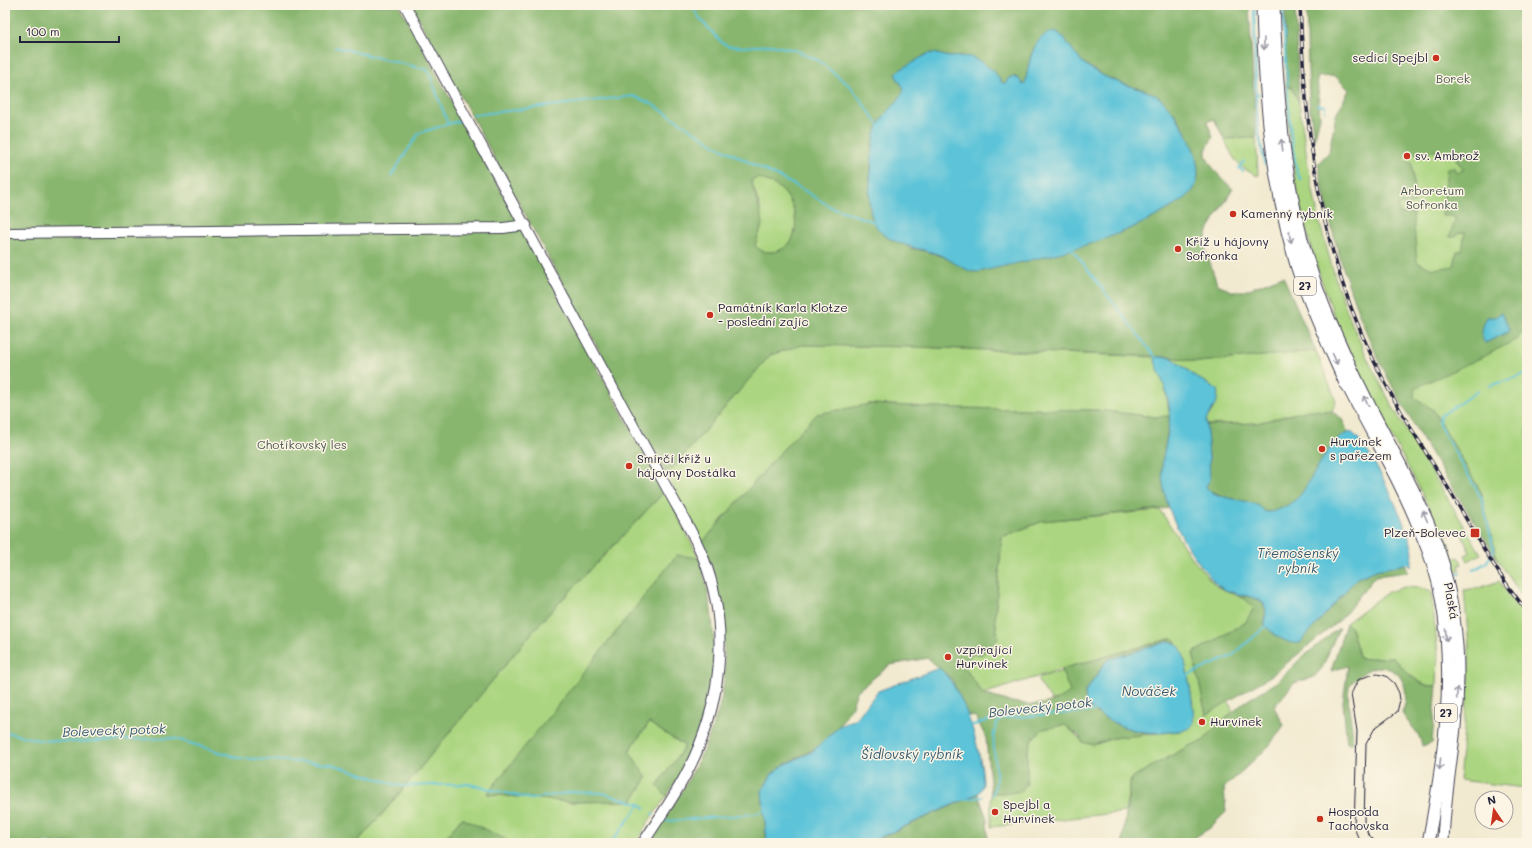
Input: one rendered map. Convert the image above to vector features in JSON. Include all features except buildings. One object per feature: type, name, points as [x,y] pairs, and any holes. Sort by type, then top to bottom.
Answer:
[{"type":"highway","name":"27","points":[[1263,5],[1268,108],[1272,146],[1284,211],[1298,268],[1309,298],[1350,381]]},
{"type":"highway","name":"27","points":[[1273,5],[1277,106],[1293,209],[1308,266],[1350,381]]},
{"type":"highway","name":"Plaská","points":[[1350,381],[1416,496],[1429,526],[1443,566]]},
{"type":"main road","name":"Plaská","points":[[1350,381],[1407,500],[1431,559],[1441,597],[1448,654],[1447,702],[1440,771],[1428,843]]},
{"type":"main road","name":"Plaská","points":[[1443,566],[1448,583],[1455,626],[1458,683],[1443,843]]},
{"type":"street","points":[[405,5],[526,225],[703,556],[716,603],[720,652],[712,712],[700,746],[685,778],[643,843]]},
{"type":"street","points":[[5,233],[503,228],[526,225]]},
{"type":"green space","name":"Chotíkovský les","points":[[5,5],[399,5],[665,491],[540,623],[378,819],[356,843],[5,843]]},
{"type":"green space","points":[[411,5],[1249,5],[1256,138],[1224,139],[1214,119],[1207,122],[1213,137],[1208,145],[1206,156],[1216,172],[1233,189],[1209,228],[1204,245],[1217,284],[1231,291],[1244,291],[1283,276],[1316,351],[1198,362],[1171,357],[914,347],[802,345],[770,355],[667,475]],"holes":[[[934,53],[949,57],[962,56],[996,77],[1002,83],[1005,84],[1010,77],[1016,77],[1023,85],[1025,85],[1031,54],[1074,53],[1085,64],[1104,76],[1128,86],[1142,89],[1161,100],[1175,114],[1184,128],[1196,162],[1198,175],[1186,198],[1151,219],[1069,250],[972,272],[942,256],[927,251],[909,248],[869,197],[873,145],[876,133],[898,101],[904,89],[896,76],[927,54]],[[758,178],[778,187],[787,196],[794,212],[796,222],[793,238],[788,245],[781,250],[771,252],[764,251],[758,249],[755,245],[763,222],[751,180]]]},
{"type":"green space","points":[[1285,5],[1295,5],[1299,103],[1291,86],[1286,87]]},
{"type":"green space","name":"Borek","points":[[1306,5],[1527,5],[1527,325],[1517,339],[1487,355],[1415,388],[1414,397],[1433,410],[1481,492],[1497,559],[1420,436],[1392,386],[1358,313],[1342,264],[1328,214],[1318,163],[1329,152],[1336,115],[1349,90],[1335,76],[1317,77],[1320,117],[1314,140],[1309,102]],"holes":[[[1438,151],[1453,155],[1464,170],[1456,172],[1454,167],[1447,168],[1442,216],[1454,216],[1455,221],[1449,237],[1455,237],[1458,233],[1465,232],[1462,251],[1457,251],[1454,266],[1433,269],[1417,262],[1413,213],[1399,214],[1398,205],[1415,203],[1412,163],[1403,161],[1408,154]],[[1495,317],[1508,332],[1485,343]]]},
{"type":"green space","name":"Arboretum Sofronka","points":[[1507,58],[1517,339],[1527,325],[1527,603],[1497,559],[1481,492],[1433,410],[1414,397],[1342,170]]},
{"type":"green space","points":[[1291,86],[1299,103],[1308,165],[1319,221],[1337,284],[1352,324],[1370,364],[1395,411],[1481,554],[1468,561],[1465,555],[1470,553],[1460,530],[1445,535],[1454,558],[1459,557],[1462,564],[1459,565],[1460,571],[1449,569],[1434,519],[1416,481],[1376,408],[1346,343],[1323,286],[1305,227],[1293,168],[1289,138],[1286,87]]},
{"type":"green space","points":[[1256,138],[1258,176],[1236,162],[1224,139]]},
{"type":"green space","points":[[758,178],[778,187],[787,196],[794,212],[796,222],[793,238],[788,245],[781,250],[771,252],[764,251],[758,249],[755,245],[761,229],[760,207],[751,180]]},
{"type":"green space","points":[[802,345],[914,347],[1154,357],[1164,384],[1170,416],[1156,417],[1096,410],[948,408],[870,404],[786,446],[702,543],[667,475],[770,355]]},
{"type":"green space","points":[[1316,351],[1336,401],[1332,411],[1309,410],[1257,423],[1206,425],[1206,420],[1213,409],[1218,390],[1196,377],[1171,357],[1198,362]]},
{"type":"green space","points":[[870,404],[948,408],[1096,410],[1156,417],[1170,416],[1165,451],[1164,473],[1170,508],[1043,521],[1002,537],[995,617],[998,639],[982,654],[973,654],[962,664],[983,694],[1017,703],[1038,704],[1049,702],[1070,692],[1061,669],[1173,638],[1177,644],[1170,641],[1107,660],[1085,692],[1086,704],[1100,715],[1116,724],[1151,734],[1113,738],[1093,745],[1082,742],[1079,736],[1065,725],[1043,729],[1032,739],[1027,753],[1027,783],[1021,791],[991,793],[986,738],[976,717],[967,715],[952,680],[928,658],[890,665],[857,691],[852,706],[839,726],[816,748],[784,765],[772,774],[762,791],[767,843],[649,843],[671,809],[700,757],[715,720],[723,690],[724,658],[720,606],[712,570],[702,543],[786,446],[817,414]]},
{"type":"green space","points":[[1309,410],[1334,413],[1342,420],[1347,433],[1330,448],[1297,501],[1272,512],[1263,511],[1259,506],[1231,499],[1208,490],[1206,486],[1209,457],[1206,425],[1257,423]]},
{"type":"green space","points":[[665,491],[699,558],[488,794],[570,802],[632,801],[647,778],[629,751],[649,723],[685,746],[657,786],[667,796],[648,822],[637,843],[504,843],[462,818],[441,843],[356,843],[378,819],[540,623]]},
{"type":"green space","points":[[1160,510],[1190,556],[1216,586],[1245,599],[1254,608],[1245,623],[1193,653],[1206,715],[1228,701],[1233,712],[1203,741],[1189,746],[1131,778],[1125,812],[991,827],[991,793],[1009,793],[1027,783],[1027,760],[1029,745],[1037,733],[1043,729],[1065,725],[1085,742],[1095,744],[1113,738],[1181,731],[1193,717],[1188,676],[1182,656],[1173,638],[1068,667],[983,694],[962,664],[973,654],[982,654],[998,639],[995,617],[1002,537],[1043,521]]},
{"type":"green space","points":[[677,555],[699,558],[711,609],[714,662],[709,705],[688,759],[667,796],[657,786],[685,746],[649,723],[629,751],[647,778],[632,801],[570,802],[487,794]]},
{"type":"green space","points":[[1405,564],[1408,572],[1375,576],[1342,618],[1312,643],[1272,675],[1206,715],[1193,653],[1245,623],[1254,608],[1245,599],[1237,595],[1252,597],[1263,602],[1266,611],[1264,620],[1300,643],[1357,578],[1376,570]]},
{"type":"green space","points":[[1499,581],[1527,619],[1527,799],[1524,788],[1459,780],[1469,680],[1469,645],[1464,590],[1479,588]]},
{"type":"green space","points":[[1404,587],[1421,588],[1431,592],[1438,654],[1437,685],[1425,685],[1407,672],[1393,657],[1360,659],[1351,628],[1346,623],[1388,592]]},
{"type":"green space","points":[[1346,623],[1351,628],[1360,659],[1393,657],[1412,677],[1418,681],[1425,685],[1437,685],[1432,743],[1422,746],[1417,732],[1402,713],[1406,697],[1403,682],[1399,676],[1394,671],[1387,668],[1378,667],[1365,671],[1349,686],[1348,701],[1353,743],[1347,743],[1343,702],[1348,666],[1331,671]]},
{"type":"green space","points":[[1339,628],[1322,668],[1314,677],[1294,683],[1274,707],[1284,725],[1269,746],[1224,788],[1226,812],[1210,828],[1186,843],[1122,843],[1131,778],[1189,746],[1203,741],[1243,703],[1278,681],[1298,661]]},
{"type":"green space","points":[[1107,660],[1085,692],[1054,704],[1038,681],[1040,677]]},
{"type":"green space","points":[[978,794],[987,819],[988,842],[868,843]]},
{"type":"green space","points":[[462,818],[507,840],[504,843],[441,843]]},
{"type":"water","points":[[1056,31],[1064,38],[1078,57],[1091,68],[1116,81],[1154,94],[1169,108],[1184,128],[1195,153],[1198,177],[1195,187],[1189,195],[1162,213],[1117,234],[1072,249],[978,272],[967,270],[937,254],[897,242],[886,236],[878,229],[873,219],[870,207],[872,154],[878,126],[884,116],[899,99],[904,89],[896,76],[898,71],[927,54],[934,53],[949,57],[971,57],[994,71],[1002,83],[1005,83],[1010,77],[1015,77],[1021,81],[1023,85],[1025,84],[1030,60],[1036,44],[1048,33]]},
{"type":"water","points":[[1501,313],[1510,329],[1508,332],[1485,343],[1482,333],[1487,317],[1495,317]]},
{"type":"water","name":"Třemošenský rybník","points":[[1154,357],[1171,357],[1196,377],[1218,390],[1217,401],[1206,420],[1210,480],[1206,486],[1208,490],[1221,496],[1254,504],[1265,511],[1273,512],[1286,506],[1299,497],[1329,449],[1343,435],[1351,432],[1359,439],[1377,467],[1403,521],[1412,547],[1413,555],[1411,567],[1407,563],[1376,570],[1357,578],[1300,643],[1285,641],[1267,628],[1264,624],[1266,611],[1263,602],[1220,587],[1195,557],[1172,517],[1167,502],[1162,472],[1163,457],[1169,425],[1169,406]]},
{"type":"water","name":"Nováček","points":[[1170,641],[1177,644],[1181,649],[1186,666],[1194,718],[1193,724],[1190,727],[1181,731],[1164,733],[1140,731],[1106,719],[1086,704],[1085,692],[1107,660]]},
{"type":"water","name":"Šidlovský rybník","points":[[939,668],[948,677],[956,689],[970,720],[982,769],[983,783],[979,793],[868,843],[767,843],[762,791],[772,774],[784,765],[813,751],[839,726],[856,719],[878,691]]},
{"type":"waterway","points":[[692,5],[700,19],[721,42],[728,46],[743,47],[771,45],[795,50],[819,61],[851,87],[879,125]]},
{"type":"waterway","points":[[1254,5],[1256,94],[1260,94]]},
{"type":"waterway","points":[[1282,5],[1291,136],[1297,172],[1301,180]]},
{"type":"waterway","points":[[335,47],[428,70],[448,124],[463,120]]},
{"type":"waterway","points":[[1256,95],[1258,129],[1265,165]]},
{"type":"waterway","points":[[473,115],[633,96],[652,104],[717,146],[800,188],[831,207],[874,222]]},
{"type":"waterway","points":[[1317,105],[1325,106],[1325,111]]},
{"type":"waterway","points":[[391,176],[419,133],[448,124]]},
{"type":"waterway","points":[[1243,171],[1239,168],[1244,161]]},
{"type":"waterway","points":[[1071,248],[1156,358]]},
{"type":"waterway","name":"Bolevecký potok","points":[[1489,386],[1527,374]]},
{"type":"waterway","name":"Bolevecký potok","points":[[1473,570],[1486,563],[1494,551],[1482,499],[1439,425],[1440,416],[1478,391]]},
{"type":"waterway","name":"Bolevecký potok","points":[[1186,676],[1232,656],[1266,626]]},
{"type":"waterway","name":"Bolevecký potok","points":[[970,726],[993,719],[1096,711]]},
{"type":"waterway","points":[[992,795],[996,777],[994,735],[1000,720]]},
{"type":"waterway","name":"Bolevecký potok","points":[[5,732],[38,740],[74,742],[173,738],[239,758],[331,764],[400,786],[469,784],[531,799],[572,792],[602,793],[640,804],[645,808]]},
{"type":"waterway","points":[[960,800],[982,797]]},
{"type":"waterway","points":[[611,843],[640,804]]},
{"type":"waterway","name":"Bolevecký potok","points":[[665,820],[755,814],[766,810]]},
{"type":"tram line","points":[[1362,843],[1354,827],[1357,731],[1351,694],[1358,680],[1377,674],[1386,676],[1394,683],[1399,693],[1400,700],[1397,712],[1375,728],[1366,744],[1364,822],[1368,834],[1377,843]]},
{"type":"railway","points":[[1300,5],[1306,98],[1318,188],[1340,276],[1356,319],[1375,363],[1401,412],[1496,568],[1527,611]]},
{"type":"place","name":"sedící Spejbl","points":[[1436,58]]},
{"type":"place","name":"sv. Ambrož","points":[[1407,156]]},
{"type":"place","name":"Kamenný rybník","points":[[1233,214]]},
{"type":"place","name":"Kříž u hájovny Sofronka","points":[[1178,249]]},
{"type":"place","name":"Památník Karla Klotze - poslední zajíc","points":[[710,315]]},
{"type":"place","name":"Hurvínek s pařezem","points":[[1322,449]]},
{"type":"place","name":"Smírčí kříž u hájovny Dostálka","points":[[629,466]]},
{"type":"place","name":"Plzeň-Bolevec","points":[[1475,533]]},
{"type":"place","name":"vzpírající Hurvínek","points":[[948,657]]},
{"type":"place","name":"Hurvínek","points":[[1202,722]]},
{"type":"place","name":"Spejbl a Hurvínek","points":[[995,812]]},
{"type":"place","name":"Hospoda Tachovska","points":[[1320,819]]}]
